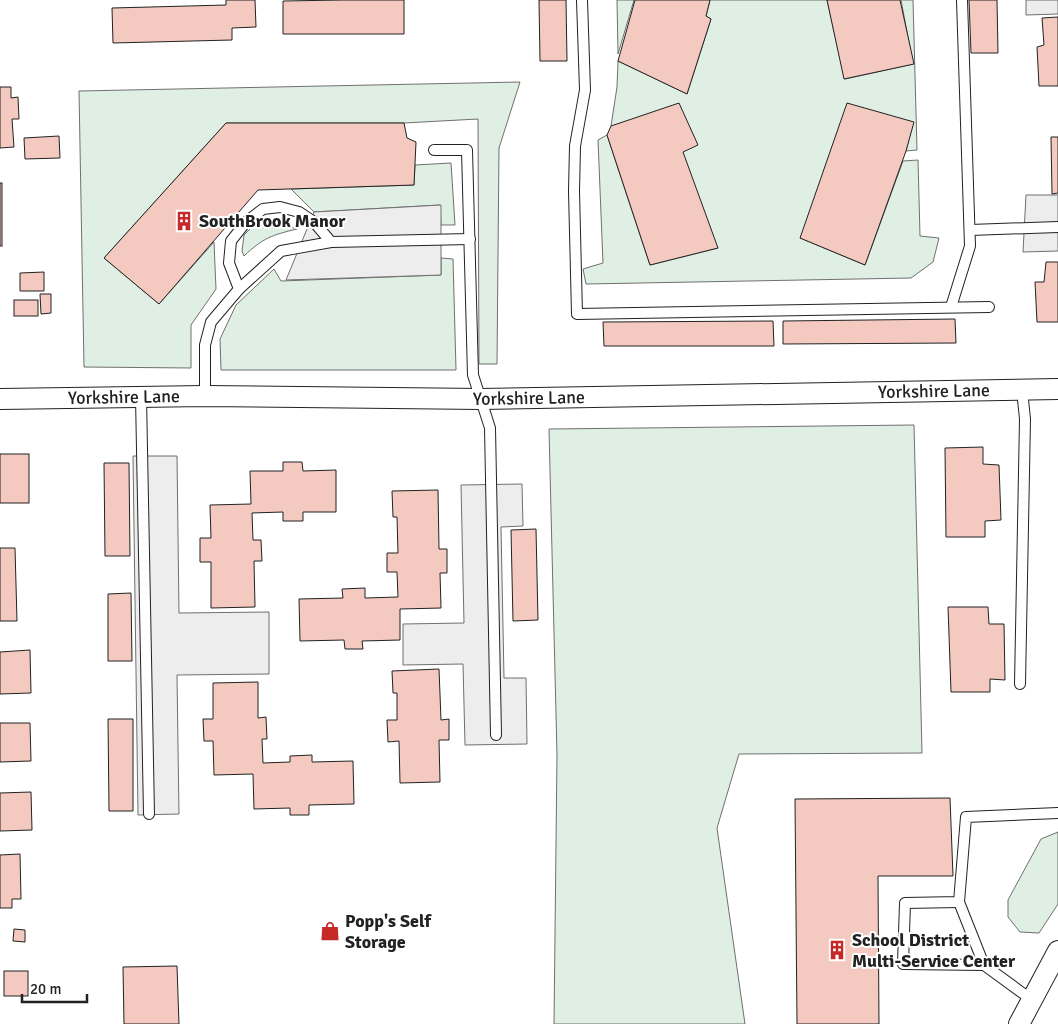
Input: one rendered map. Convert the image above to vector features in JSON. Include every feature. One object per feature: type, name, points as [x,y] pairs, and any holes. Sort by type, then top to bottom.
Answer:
[{"type":"street","name":"Yorkshire Lane","points":[[0,399],[206,396],[481,399],[1058,389]]},
{"type":"street","points":[[1019,1024],[1058,951]]},
{"type":"lane","points":[[582,0],[585,90],[575,146],[574,191],[577,314],[989,307]]},
{"type":"lane","points":[[951,307],[970,246],[962,0]]},
{"type":"lane","points":[[434,150],[466,150],[473,375],[490,428],[496,735]]},
{"type":"lane","points":[[239,289],[229,263],[231,241],[246,222],[263,209],[280,207],[299,212],[314,222],[331,242]]},
{"type":"lane","points":[[970,230],[1058,228]]},
{"type":"lane","points":[[206,396],[204,345],[211,322],[239,289],[281,251],[331,242],[470,239]]},
{"type":"lane","points":[[1020,684],[1025,419],[1022,390]]},
{"type":"lane","points":[[141,397],[148,814]]},
{"type":"lane","points":[[1032,1000],[984,965],[959,902],[966,817],[1058,813]]},
{"type":"lane","points":[[959,902],[905,903],[902,964],[984,965]]},
{"type":"green space","points":[[617,0],[634,0],[618,54]]},
{"type":"green space","points":[[710,0],[827,0],[845,79],[913,64],[901,0],[913,0],[917,150],[906,151],[913,123],[800,238],[865,265],[903,161],[918,160],[920,236],[939,238],[933,262],[911,278],[586,284],[583,269],[603,263],[598,140],[607,135],[650,265],[718,248],[611,126],[617,87],[618,61],[687,94],[711,19],[706,16]]},
{"type":"green space","points":[[520,82],[499,148],[497,364],[479,364],[478,119],[404,123],[226,123],[104,258],[159,304],[214,242],[216,289],[191,325],[191,368],[84,367],[79,91]]},
{"type":"green space","points":[[451,163],[455,225],[441,225],[440,205],[314,212],[291,189],[414,185],[415,165]]},
{"type":"green space","points":[[264,220],[297,229],[268,238],[244,256],[242,251],[244,235],[253,226]]},
{"type":"green space","points":[[441,258],[453,259],[456,370],[221,370],[220,339],[236,305],[274,269],[281,281],[441,275]]},
{"type":"green space","points":[[914,425],[922,753],[739,754],[717,828],[745,1024],[554,1024],[557,755],[549,429]]},
{"type":"green space","points":[[1058,832],[1058,904],[1039,933],[1020,932],[1008,917],[1008,900],[1041,839]]},
{"type":"shaded area","points":[[1026,0],[1058,0],[1058,14],[1026,15]]},
{"type":"shaded area","points":[[1026,195],[1058,195],[1058,251],[1023,252]]},
{"type":"shaded area","points":[[441,205],[441,275],[286,280],[314,212]]},
{"type":"shaded area","points":[[133,456],[177,456],[179,613],[269,612],[269,674],[177,675],[179,814],[138,815]]},
{"type":"shaded area","points":[[522,484],[523,526],[501,527],[504,678],[526,678],[527,744],[465,745],[463,664],[403,665],[403,624],[464,623],[461,485]]},
{"type":"building","points":[[226,0],[255,0],[256,27],[232,28],[232,40],[113,43],[112,8],[226,5]]},
{"type":"building","points":[[404,0],[404,34],[283,34],[283,1]]},
{"type":"building","points":[[539,0],[566,0],[567,61],[540,61]]},
{"type":"building","points":[[635,0],[710,0],[706,16],[711,19],[687,94],[618,61]]},
{"type":"building","points":[[827,0],[900,0],[914,64],[844,79]]},
{"type":"building","points":[[969,0],[997,0],[998,53],[971,53]]},
{"type":"building","points":[[1058,17],[1058,86],[1039,86],[1037,47],[1044,45],[1042,18]]},
{"type":"building","points":[[0,87],[11,87],[11,98],[18,97],[19,119],[12,119],[14,147],[0,148]]},
{"type":"building","points":[[679,103],[698,145],[683,152],[718,248],[650,265],[607,135],[611,126]]},
{"type":"building","points":[[847,103],[914,122],[906,151],[865,265],[800,238]]},
{"type":"building","name":"SouthBrook Manor","points":[[226,123],[404,123],[407,138],[416,142],[414,185],[258,190],[159,304],[104,258]]},
{"type":"building","points":[[59,136],[60,158],[25,159],[24,138]]},
{"type":"building","points":[[1051,137],[1058,137],[1058,193],[1052,194]]},
{"type":"building","points":[[0,183],[2,183],[2,246],[0,246]]},
{"type":"building","points":[[1046,262],[1058,262],[1058,322],[1037,322],[1035,282],[1044,282]]},
{"type":"building","points":[[44,272],[44,291],[20,291],[20,273]]},
{"type":"building","points":[[40,294],[51,294],[51,313],[41,314]]},
{"type":"building","points":[[14,300],[38,300],[38,316],[14,316]]},
{"type":"building","points":[[955,319],[956,343],[783,344],[783,321]]},
{"type":"building","points":[[773,321],[774,346],[604,346],[603,322]]},
{"type":"building","points":[[983,447],[983,464],[999,465],[1001,520],[985,521],[985,537],[946,537],[945,448]]},
{"type":"building","points":[[0,454],[29,454],[29,503],[0,503]]},
{"type":"building","points":[[283,462],[302,462],[303,471],[336,470],[336,512],[303,512],[303,521],[283,521],[283,512],[252,513],[253,540],[261,540],[262,561],[254,561],[255,607],[211,608],[211,562],[200,562],[200,538],[211,538],[210,505],[251,504],[250,471],[283,471]]},
{"type":"building","points":[[104,463],[129,463],[130,556],[105,556]]},
{"type":"building","points":[[438,490],[439,549],[447,549],[447,573],[440,573],[441,608],[400,609],[400,640],[362,641],[363,649],[345,649],[344,640],[300,641],[299,599],[343,598],[342,589],[365,588],[365,598],[398,597],[397,572],[387,572],[387,553],[398,553],[397,517],[393,517],[392,491]]},
{"type":"building","points":[[536,529],[538,620],[513,621],[511,530]]},
{"type":"building","points":[[0,548],[15,548],[17,621],[0,621]]},
{"type":"building","points":[[131,593],[132,661],[108,661],[108,594]]},
{"type":"building","points":[[948,607],[988,607],[989,624],[1004,624],[1005,680],[990,679],[990,692],[951,692]]},
{"type":"building","points":[[30,650],[31,693],[0,694],[0,652]]},
{"type":"building","points":[[439,669],[441,720],[449,719],[449,740],[439,740],[440,782],[400,783],[399,741],[388,742],[387,720],[397,720],[397,693],[393,693],[392,671]]},
{"type":"building","points":[[258,682],[258,718],[266,717],[267,739],[262,739],[263,763],[290,762],[290,756],[312,755],[312,762],[353,761],[354,804],[309,805],[309,815],[290,815],[290,808],[254,809],[253,774],[214,775],[213,741],[204,741],[203,719],[213,719],[213,683]]},
{"type":"building","points":[[108,719],[133,719],[133,811],[109,811]]},
{"type":"building","points":[[0,723],[30,723],[31,761],[0,762]]},
{"type":"building","points":[[31,792],[32,830],[0,831],[0,793]]},
{"type":"building","name":"School District Multi-Service Center","points":[[950,798],[953,876],[878,876],[879,1024],[797,1024],[795,799]]},
{"type":"building","points":[[20,854],[21,899],[12,899],[12,908],[0,908],[0,855]]},
{"type":"building","points":[[14,929],[25,930],[25,942],[13,941]]},
{"type":"building","points":[[177,966],[179,1024],[124,1024],[123,967]]},
{"type":"building","points":[[4,971],[28,971],[28,996],[4,996]]},
{"type":"place","name":"SouthBrook Manor","points":[[184,221]]},
{"type":"place","name":"Popp's Self Storage","points":[[330,931]]},
{"type":"place","name":"School District Multi-Service Center","points":[[837,950]]}]
